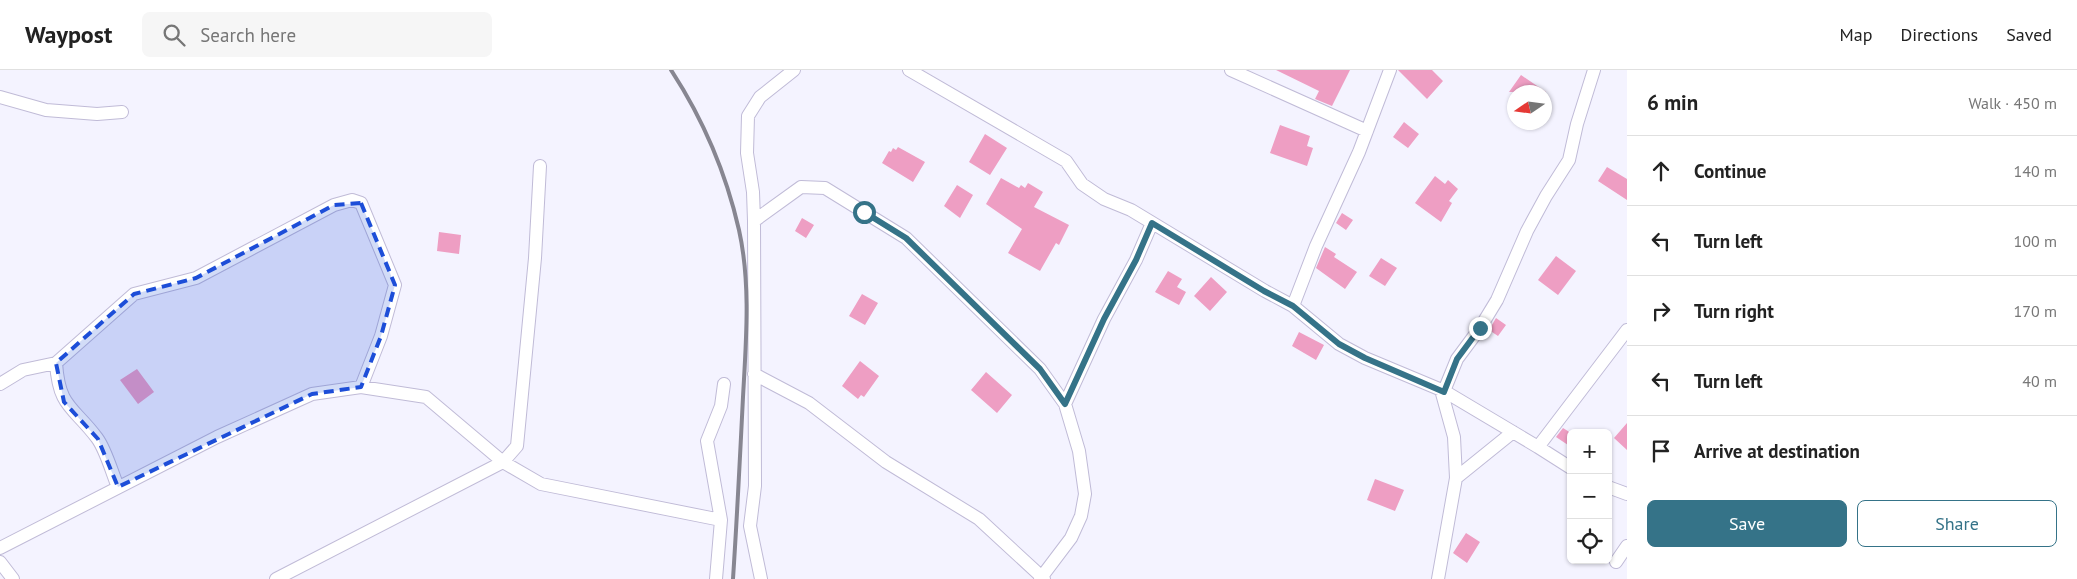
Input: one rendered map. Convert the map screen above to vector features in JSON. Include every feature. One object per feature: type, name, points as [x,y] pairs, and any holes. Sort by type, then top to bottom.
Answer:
[{"type":"street","points":[[761,579],[750,526],[755,486],[754,221],[753,192],[747,153],[748,116],[760,97],[794,70]]},
{"type":"street","points":[[909,70],[1066,161],[1082,184],[1104,199],[1131,210],[1264,291],[1293,306],[1339,344],[1356,354],[1442,391],[1567,465]]},
{"type":"street","points":[[1231,70],[1367,130]]},
{"type":"street","points":[[1293,306],[1316,246],[1367,130],[1390,70]]},
{"type":"street","points":[[1438,579],[1456,478],[1454,436],[1442,391],[1457,359],[1480,328],[1497,300],[1526,231],[1569,160],[1577,124],[1594,70]]},
{"type":"street","points":[[0,97],[46,110],[97,114],[122,112]]},
{"type":"street","points":[[276,579],[503,462],[517,446],[535,258],[540,166]]},
{"type":"street","points":[[754,221],[801,187],[825,188],[906,238],[1040,369],[1065,404],[1079,451],[1086,494],[1081,516],[1071,538],[1042,578],[979,519],[886,462],[808,403],[754,374]]},
{"type":"street","points":[[0,384],[23,370],[56,363],[134,294],[196,278],[334,205],[352,200],[362,203],[394,285],[381,336],[361,387]]},
{"type":"street","points":[[1065,404],[1100,328],[1136,260],[1152,223]]},
{"type":"street","points":[[1538,447],[1627,330]]},
{"type":"street","points":[[56,363],[57,382],[64,402],[98,439],[118,487]]},
{"type":"street","points":[[716,579],[721,520],[707,441],[721,406],[724,384]]},
{"type":"street","points":[[0,548],[217,437],[312,394],[361,387],[426,397],[503,462],[541,484],[721,520]]},
{"type":"street","points":[[1456,478],[1513,432]]},
{"type":"street","points":[[1612,488],[1627,494]]},
{"type":"street","points":[[1616,562],[1627,546]]},
{"type":"street","points":[[0,562],[13,579]]},
{"type":"highlighted area","points":[[361,203],[395,285],[381,336],[361,387],[312,394],[118,487],[98,439],[64,402],[56,363],[134,294],[196,278],[334,205]]},
{"type":"building","points":[[1276,70],[1350,70],[1332,106],[1315,99],[1319,91]]},
{"type":"building","points":[[1398,70],[1432,70],[1443,81],[1427,99]]},
{"type":"building","points":[[1521,75],[1536,85],[1514,85]]},
{"type":"building","points":[[1404,122],[1419,134],[1408,148],[1393,137]]},
{"type":"building","points":[[1280,125],[1310,136],[1307,146],[1313,148],[1307,166],[1270,153]]},
{"type":"building","points":[[985,134],[1007,148],[990,175],[969,162]]},
{"type":"building","points":[[898,147],[925,162],[913,182],[882,163],[889,151],[891,152],[893,148],[896,150]]},
{"type":"building","points":[[1607,167],[1627,179],[1627,200],[1598,181]]},
{"type":"building","points":[[1435,176],[1445,184],[1448,180],[1458,189],[1449,201],[1452,203],[1441,222],[1415,203]]},
{"type":"building","points":[[1001,178],[1019,188],[1021,185],[1025,188],[1028,183],[1043,192],[1034,207],[1069,225],[1059,245],[1056,243],[1040,271],[1008,253],[1022,229],[986,204]]},
{"type":"building","points":[[957,185],[973,195],[960,218],[944,206]]},
{"type":"building","points":[[1342,213],[1353,220],[1346,230],[1336,223]]},
{"type":"building","points":[[802,218],[814,225],[806,238],[795,231]]},
{"type":"building","points":[[439,232],[461,235],[459,254],[437,251]]},
{"type":"building","points":[[1325,247],[1336,254],[1334,257],[1357,272],[1345,289],[1316,268]]},
{"type":"building","points":[[1556,256],[1576,271],[1558,295],[1538,280]]},
{"type":"building","points":[[1381,258],[1397,268],[1385,286],[1369,276]]},
{"type":"building","points":[[1168,271],[1182,279],[1177,287],[1186,292],[1179,305],[1155,292]]},
{"type":"building","points":[[1211,277],[1227,292],[1210,311],[1194,296]]},
{"type":"building","points":[[862,294],[878,303],[865,325],[849,316]]},
{"type":"building","points":[[1496,318],[1506,325],[1498,336],[1489,330]]},
{"type":"building","points":[[1299,332],[1324,345],[1316,360],[1292,346]]},
{"type":"building","points":[[860,361],[879,376],[864,397],[861,395],[858,399],[842,386]]},
{"type":"building","points":[[137,369],[154,392],[138,404],[120,380]]},
{"type":"building","points":[[986,372],[1012,395],[997,413],[971,390]]},
{"type":"building","points":[[1627,423],[1627,450],[1614,438]]},
{"type":"building","points":[[1563,428],[1567,430],[1567,444],[1556,437]]},
{"type":"building","points":[[1375,479],[1404,490],[1395,511],[1367,500]]},
{"type":"building","points":[[1466,533],[1480,542],[1467,563],[1453,553]]},
{"type":"railway","points":[[671,70],[683,89],[712,147],[734,209],[743,250],[746,334],[733,579]]},
{"type":"route","points":[[864,212],[906,238],[1040,369],[1065,404],[1068,393],[1104,319],[1136,260],[1152,223],[1264,291],[1293,306],[1339,344],[1365,358],[1444,392],[1457,359],[1480,328]]}]
